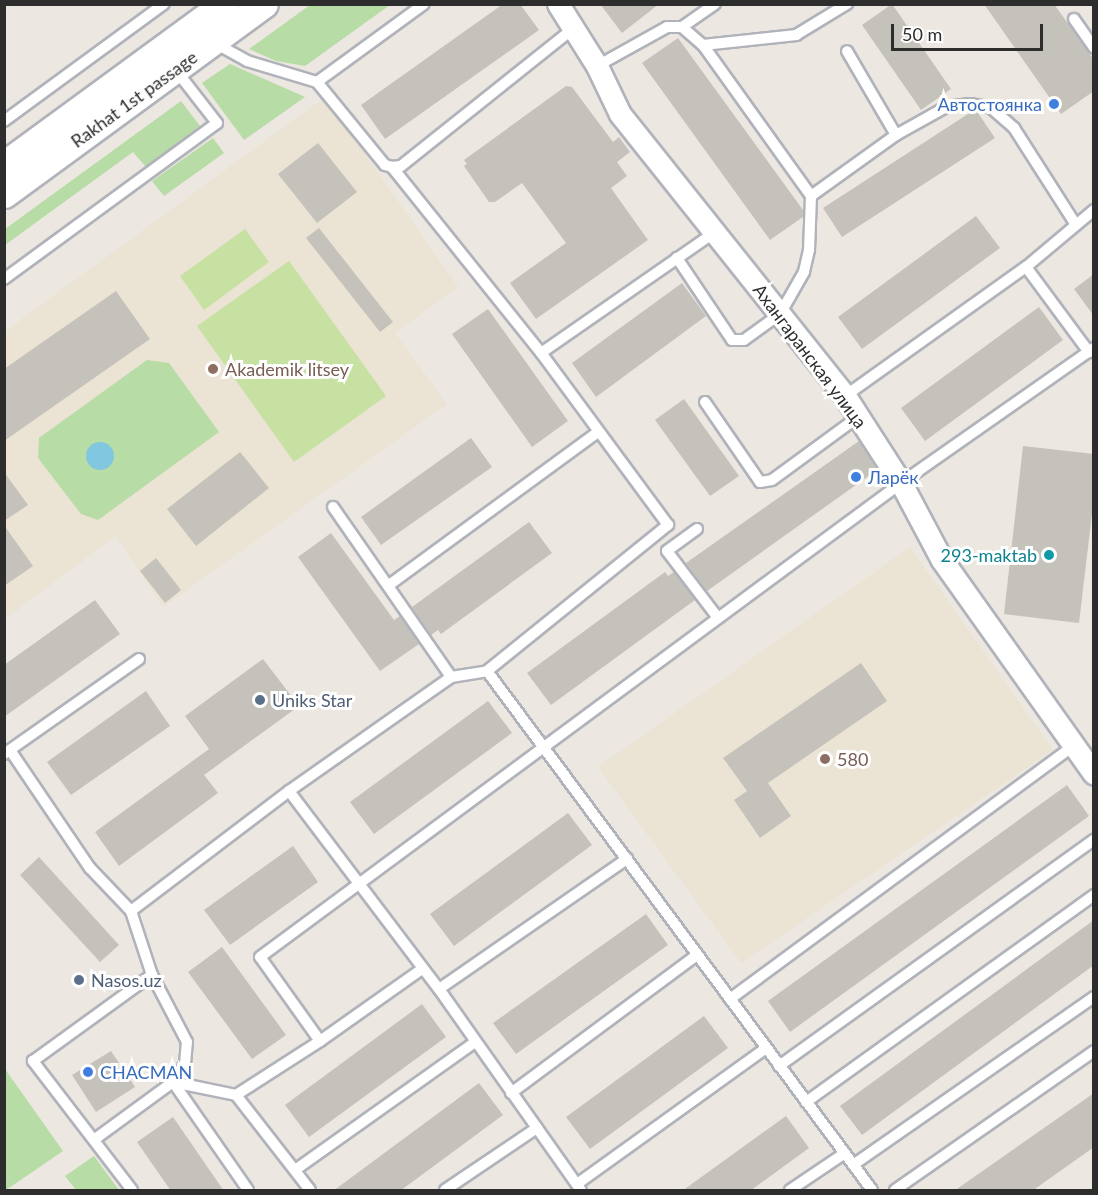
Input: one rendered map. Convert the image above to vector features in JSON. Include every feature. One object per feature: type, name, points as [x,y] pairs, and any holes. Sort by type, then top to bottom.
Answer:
[{"type":"street","name":"Rakhat 1st passage","points":[[4,165],[224,4]]},
{"type":"street","name":"Rakhat 1st passage","points":[[4,194],[264,4]]},
{"type":"street","name":"Ахангаранская улица","points":[[558,4],[597,66],[620,114],[845,396],[901,483],[942,560],[1094,774]]},
{"type":"lane","points":[[4,121],[164,4]]},
{"type":"lane","points":[[317,82],[424,4]]},
{"type":"lane","points":[[597,66],[667,27],[682,27],[716,4]]},
{"type":"lane","points":[[704,45],[796,35],[847,4]]},
{"type":"lane","points":[[1074,19],[1094,48]]},
{"type":"lane","points":[[677,258],[732,339],[744,340],[780,314],[804,272],[809,250],[811,196],[704,45],[682,27]]},
{"type":"lane","points":[[213,42],[247,61],[317,82],[385,165],[392,167],[401,166],[574,28]]},
{"type":"lane","points":[[847,51],[896,135]]},
{"type":"lane","points":[[4,279],[217,123],[175,69]]},
{"type":"lane","points":[[811,196],[896,135],[946,107],[970,104],[990,107],[1014,128],[1076,225]]},
{"type":"lane","points":[[131,911],[290,790],[451,677],[487,671],[668,525],[541,353],[392,167]]},
{"type":"lane","points":[[845,396],[1026,267],[1094,210]]},
{"type":"lane","points":[[541,353],[715,232]]},
{"type":"lane","points":[[320,1041],[260,957],[358,886],[542,746],[901,483],[1091,350],[1026,267]]},
{"type":"lane","points":[[705,402],[760,482],[772,480],[858,417]]},
{"type":"lane","points":[[389,585],[598,432]]},
{"type":"lane","points":[[333,507],[451,677]]},
{"type":"lane","points":[[667,551],[697,529]]},
{"type":"lane","points":[[656,536],[718,618]]},
{"type":"lane","points":[[95,1139],[173,1082],[185,1064],[187,1042],[152,975],[131,911],[90,868],[8,753],[140,659]]},
{"type":"lane","points":[[487,671],[872,1191]]},
{"type":"lane","points":[[730,999],[1074,746]]},
{"type":"lane","points":[[290,790],[358,886],[439,989],[579,1187],[766,1048]]},
{"type":"lane","points":[[779,1066],[1094,840]]},
{"type":"lane","points":[[439,989],[627,859]]},
{"type":"lane","points":[[806,1102],[1094,895]]},
{"type":"lane","points":[[511,1093],[697,955]]},
{"type":"lane","points":[[236,1095],[320,1041],[422,969]]},
{"type":"lane","points":[[132,1191],[95,1139],[33,1061],[152,975]]},
{"type":"lane","points":[[854,1165],[1094,997]]},
{"type":"lane","points":[[295,1170],[476,1042]]},
{"type":"lane","points":[[895,1191],[1094,1051]]},
{"type":"lane","points":[[173,1082],[236,1095],[310,1191]]},
{"type":"lane","points":[[173,1082],[248,1191]]},
{"type":"lane","points":[[446,1191],[537,1128]]},
{"type":"lane","points":[[790,1191],[845,1153]]},
{"type":"shaded area","name":"Akademik litsey","points":[[325,97],[458,287],[395,333],[447,404],[163,607],[116,536],[5,619],[4,332]]},
{"type":"shaded area","name":"580","points":[[910,547],[1053,750],[741,963],[598,767]]},
{"type":"green space","points":[[311,4],[390,5],[305,66],[276,61],[249,49]]},
{"type":"green space","points":[[230,64],[305,97],[244,140],[202,83]]},
{"type":"green space","points":[[181,101],[200,126],[146,167],[133,152],[5,245],[5,229]]},
{"type":"green space","points":[[213,138],[224,153],[164,196],[152,181]]},
{"type":"green space","points":[[245,229],[269,262],[204,310],[180,276]]},
{"type":"green space","points":[[289,261],[386,396],[294,462],[197,326]]},
{"type":"green space","points":[[147,360],[169,363],[219,432],[98,520],[81,514],[38,458],[39,438]]},
{"type":"green space","points":[[5,1069],[63,1151],[4,1190]]},
{"type":"green space","points":[[94,1156],[119,1190],[76,1190],[65,1176]]},
{"type":"water","points":[[100,442],[110,446],[114,456],[110,466],[100,470],[90,466],[86,456],[90,446]]},
{"type":"building","points":[[503,4],[520,4],[539,30],[385,139],[361,105]]},
{"type":"building","points":[[600,4],[659,4],[622,33]]},
{"type":"building","points":[[892,4],[951,89],[921,110],[862,25]]},
{"type":"building","points":[[984,4],[1054,4],[1094,60],[1094,91],[1061,114]]},
{"type":"building","points":[[678,38],[803,210],[803,217],[770,240],[642,63]]},
{"type":"building","points":[[566,86],[572,87],[613,142],[619,137],[630,152],[617,162],[627,176],[611,188],[648,240],[536,319],[510,283],[566,243],[522,183],[495,202],[489,202],[464,166],[467,164],[464,160]]},
{"type":"building","points":[[971,112],[978,113],[995,138],[842,237],[823,208]]},
{"type":"building","points":[[318,143],[357,192],[317,223],[278,174]]},
{"type":"building","points":[[976,216],[1000,248],[862,349],[838,317]]},
{"type":"building","points":[[319,228],[393,322],[380,332],[306,238]]},
{"type":"building","points":[[1094,274],[1094,316],[1074,289]]},
{"type":"building","points":[[682,283],[706,316],[596,397],[572,363]]},
{"type":"building","points":[[116,291],[150,339],[4,441],[4,369]]},
{"type":"building","points":[[1039,307],[1063,340],[925,441],[901,408]]},
{"type":"building","points":[[488,309],[568,421],[532,447],[452,334]]},
{"type":"building","points":[[684,399],[739,476],[710,496],[655,420]]},
{"type":"building","points":[[471,438],[492,467],[381,545],[361,517]]},
{"type":"building","points":[[859,441],[877,470],[707,591],[686,563]]},
{"type":"building","name":"293-maktab","points":[[1023,446],[1094,454],[1094,497],[1079,623],[1004,614]]},
{"type":"building","points":[[240,452],[269,488],[196,546],[167,509]]},
{"type":"building","points":[[4,472],[28,505],[4,521]]},
{"type":"building","points":[[529,522],[552,553],[441,634],[438,630],[431,635],[412,607]]},
{"type":"building","points":[[4,525],[33,566],[4,586]]},
{"type":"building","points":[[331,533],[394,620],[400,616],[419,644],[380,671],[298,557]]},
{"type":"building","points":[[156,558],[181,590],[165,603],[140,571]]},
{"type":"building","points":[[665,572],[668,576],[674,572],[695,600],[551,705],[527,673]]},
{"type":"building","points":[[95,600],[120,634],[4,717],[4,665]]},
{"type":"building","points":[[263,659],[299,706],[204,775],[218,793],[119,866],[95,832],[209,749],[185,716]]},
{"type":"building","points":[[861,663],[887,701],[768,783],[791,816],[760,838],[734,800],[747,791],[723,758]]},
{"type":"building","points":[[146,691],[170,726],[71,795],[47,762]]},
{"type":"building","points":[[488,701],[512,733],[374,834],[350,802]]},
{"type":"building","points":[[1067,785],[1089,816],[790,1032],[768,1001]]},
{"type":"building","points":[[568,813],[592,845],[454,946],[430,914]]},
{"type":"building","points":[[293,846],[318,882],[230,945],[204,910]]},
{"type":"building","points":[[39,857],[119,945],[100,962],[20,875]]},
{"type":"building","points":[[646,914],[668,945],[516,1054],[493,1023]]},
{"type":"building","points":[[1094,920],[1094,965],[862,1135],[840,1106]]},
{"type":"building","points":[[222,947],[286,1035],[252,1059],[188,972]]},
{"type":"building","points":[[422,1004],[446,1037],[309,1137],[285,1105]]},
{"type":"building","points":[[704,1016],[728,1048],[590,1149],[566,1117]]},
{"type":"building","points":[[111,1051],[135,1087],[96,1112],[72,1075]]},
{"type":"building","points":[[479,1083],[503,1115],[400,1191],[333,1191]]},
{"type":"building","points":[[1094,1093],[1094,1147],[1032,1191],[954,1191]]},
{"type":"building","points":[[786,1116],[809,1148],[750,1191],[682,1191]]},
{"type":"building","points":[[173,1117],[224,1191],[171,1191],[137,1142]]},
{"type":"place","name":"Автостоянка","points":[[1054,104]]},
{"type":"place","name":"Akademik litsey","points":[[213,369]]},
{"type":"place","name":"Ларёк","points":[[856,477]]},
{"type":"place","name":"293-maktab","points":[[1049,555]]},
{"type":"place","name":"Uniks Star","points":[[260,700]]},
{"type":"place","name":"580","points":[[825,759]]},
{"type":"place","name":"Nasos.uz","points":[[79,980]]},
{"type":"place","name":"CHACMAN","points":[[88,1072]]}]
